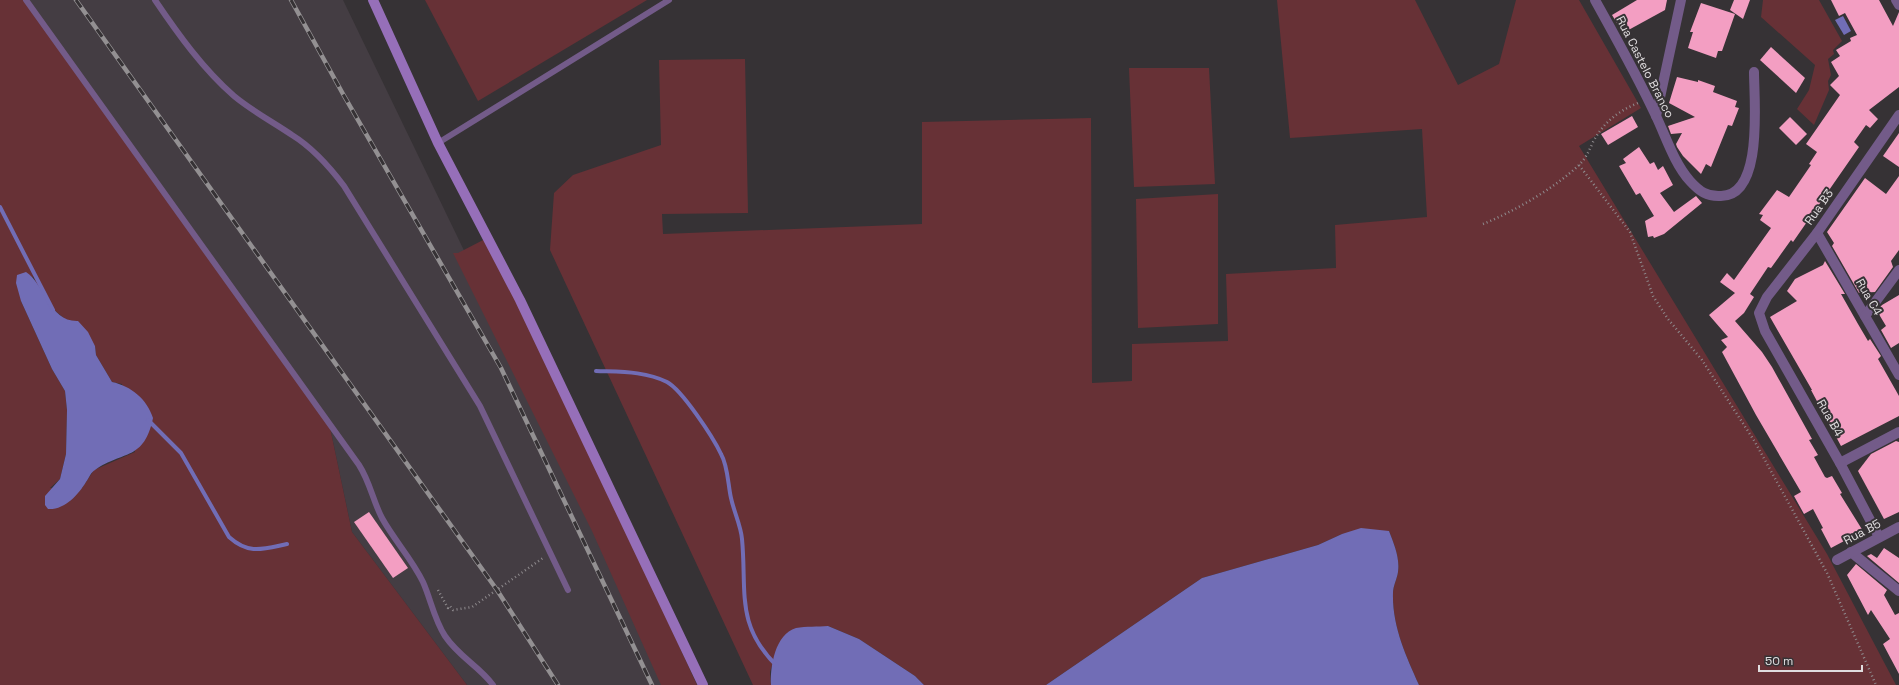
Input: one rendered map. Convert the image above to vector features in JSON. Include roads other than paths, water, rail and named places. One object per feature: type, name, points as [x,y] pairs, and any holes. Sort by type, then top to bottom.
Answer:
[{"type":"street","points":[[373,0],[438,143],[520,300],[703,685]]},
{"type":"street","name":"Rua Castelo Branco","points":[[1595,0],[1648,99],[1670,147],[1689,180],[1702,193],[1713,196],[1724,196],[1737,190],[1744,181],[1752,154],[1755,128],[1754,72]]},
{"type":"street","points":[[1656,116],[1681,0]]},
{"type":"street","points":[[1896,0],[1899,5]]},
{"type":"street","name":"Rua B3","points":[[1759,313],[1767,297],[1817,233],[1899,115]]},
{"type":"street","name":"Rua C4","points":[[1817,233],[1899,375]]},
{"type":"street","points":[[1865,316],[1899,270]]},
{"type":"street","name":"Rua B4","points":[[1759,313],[1765,331],[1840,463],[1879,537]]},
{"type":"street","points":[[1840,463],[1899,432]]},
{"type":"street","name":"Rua B5","points":[[1837,560],[1899,527]]},
{"type":"street","points":[[1851,552],[1899,591]]},
{"type":"lane","points":[[26,0],[359,465],[370,485],[382,517],[422,580],[436,620],[444,635],[459,654],[482,672],[493,685]]},
{"type":"lane","points":[[155,0],[180,36],[224,86],[250,108],[301,141],[324,162],[344,186],[480,406],[568,590]]},
{"type":"lane","points":[[438,143],[669,0]]},
{"type":"waterway","points":[[0,207],[53,310]]},
{"type":"waterway","points":[[596,371],[641,374],[659,378],[667,382],[681,394],[711,437],[725,464],[731,498],[739,524],[743,558],[744,591],[749,622],[764,651],[777,666]]},
{"type":"waterway","points":[[148,420],[181,453],[229,537],[236,543],[256,549],[287,544]]},
{"type":"railway","points":[[76,0],[497,590],[558,685]]},
{"type":"railway","points":[[291,0],[343,94],[501,368],[652,685]]}]
